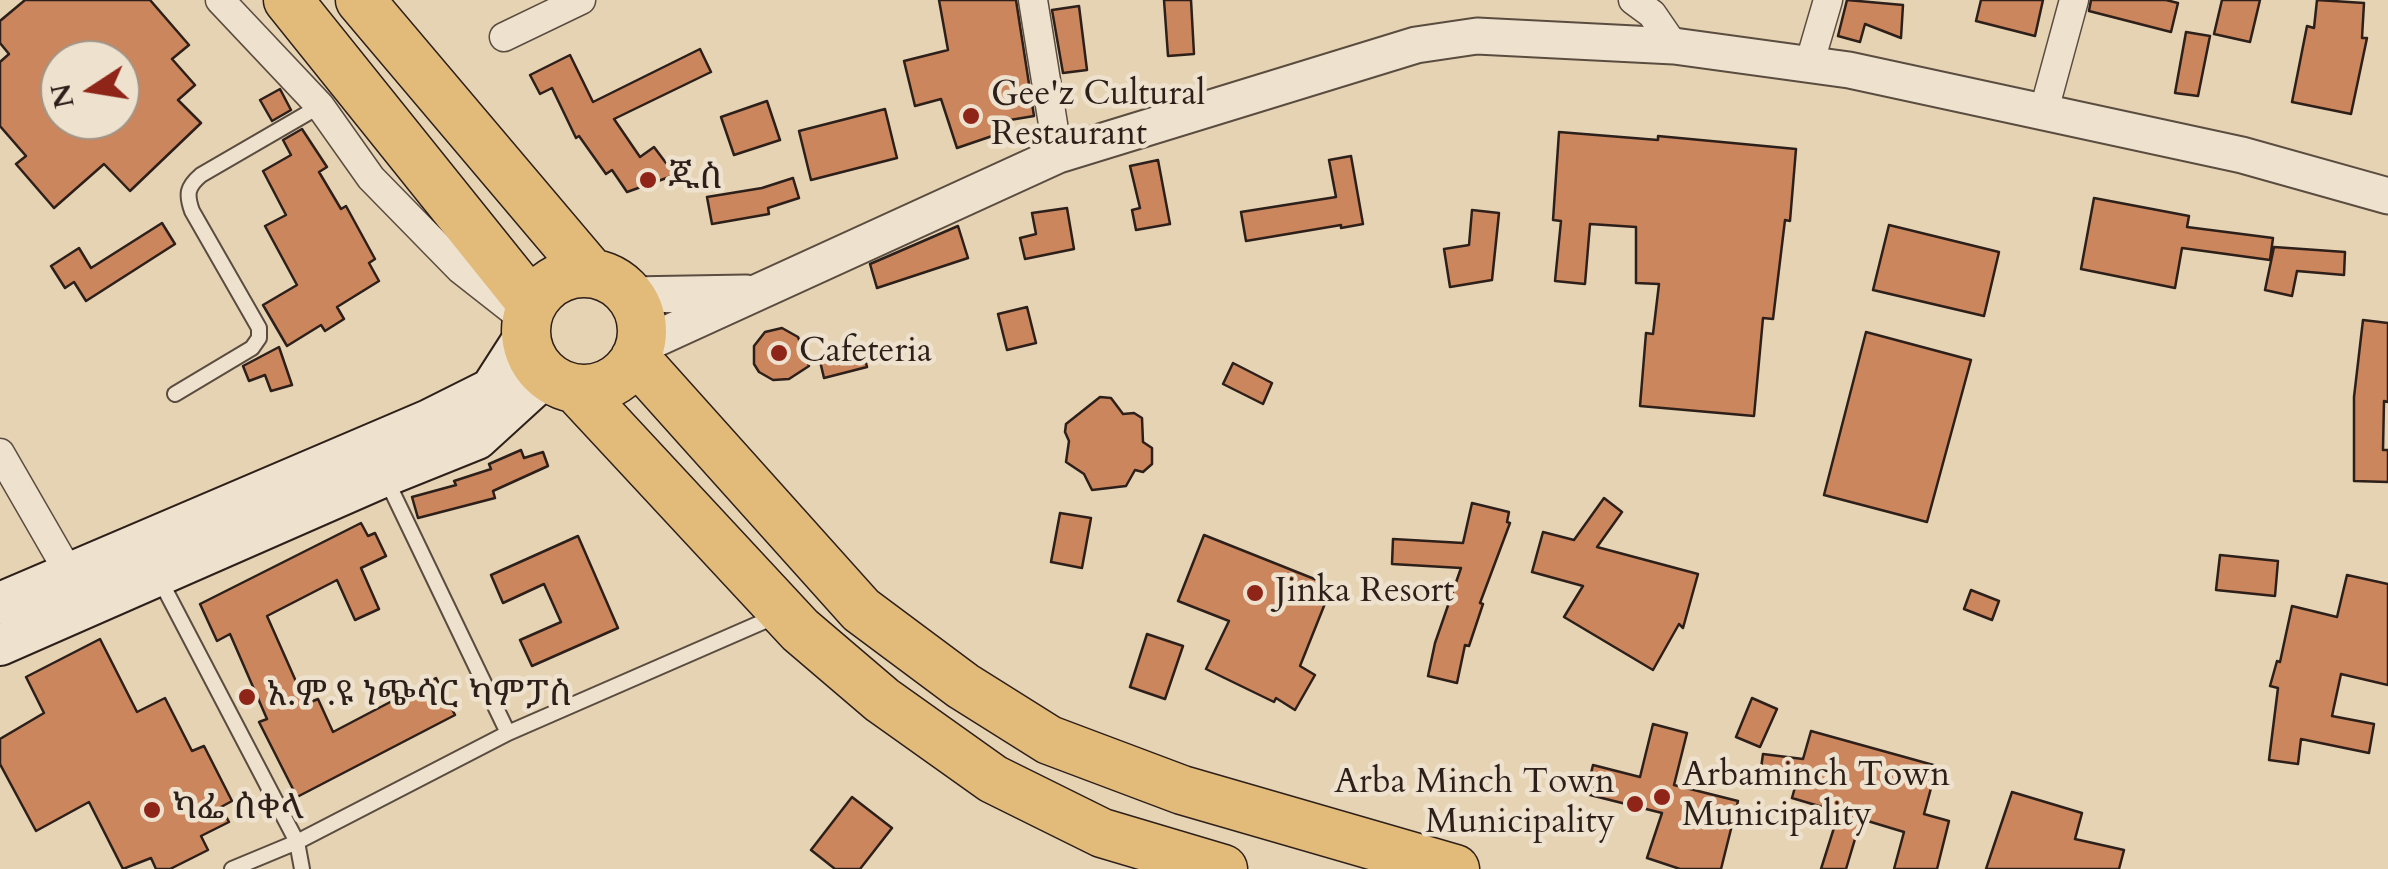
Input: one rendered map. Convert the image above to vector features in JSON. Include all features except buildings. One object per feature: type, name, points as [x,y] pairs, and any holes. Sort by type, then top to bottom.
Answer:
[{"type":"highway","points":[[288,0],[541,345],[784,613],[882,700],[994,779],[1102,833],[1213,868]]},
{"type":"highway","points":[[360,0],[610,284],[638,310],[642,328],[638,352],[625,373],[611,383],[594,389],[541,345]]},
{"type":"highway","points":[[541,345],[542,290],[556,279],[574,273],[610,284]]},
{"type":"highway","points":[[638,352],[861,610],[962,686],[1049,740],[1182,790],[1455,869]]},
{"type":"main road","points":[[0,645],[477,439],[541,345]]},
{"type":"main road","points":[[0,602],[428,420],[491,389],[541,345]]},
{"type":"street","points":[[220,0],[320,106],[371,178],[541,345]]},
{"type":"street","points":[[504,38],[581,0]]},
{"type":"street","points":[[1032,0],[1058,155]]},
{"type":"street","points":[[1633,0],[1652,14],[1674,46]]},
{"type":"street","points":[[1809,65],[1828,0]]},
{"type":"street","points":[[2043,114],[2074,0]]},
{"type":"street","points":[[638,352],[1058,155],[1416,44],[1477,36],[1674,46],[1849,70],[2242,155],[2388,196]]},
{"type":"street","points":[[610,284],[762,292]]},
{"type":"street","points":[[0,452],[68,571]]},
{"type":"lane","points":[[175,394],[252,348],[259,338],[259,328],[192,211],[186,196],[190,184],[320,106]]},
{"type":"lane","points":[[385,476],[508,733]]},
{"type":"lane","points":[[157,575],[296,842],[302,869]]},
{"type":"lane","points":[[232,869],[296,842],[508,733],[784,613]]},
{"type":"place","name":"Gee'z Cultural Restaurant","points":[[971,116]]},
{"type":"place","name":"ጁስ","points":[[648,180]]},
{"type":"place","name":"Cafeteria","points":[[779,353]]},
{"type":"place","name":"Jinka Resort","points":[[1255,593]]},
{"type":"place","name":"አ.ም.ዩ ነጭሳር ካምፓስ","points":[[247,697]]},
{"type":"place","name":"Arbaminch Town Municipality","points":[[1662,797]]},
{"type":"place","name":"Arba Minch Town Municipality","points":[[1635,804]]},
{"type":"place","name":"ካፌ ሰቀላ","points":[[152,810]]}]
